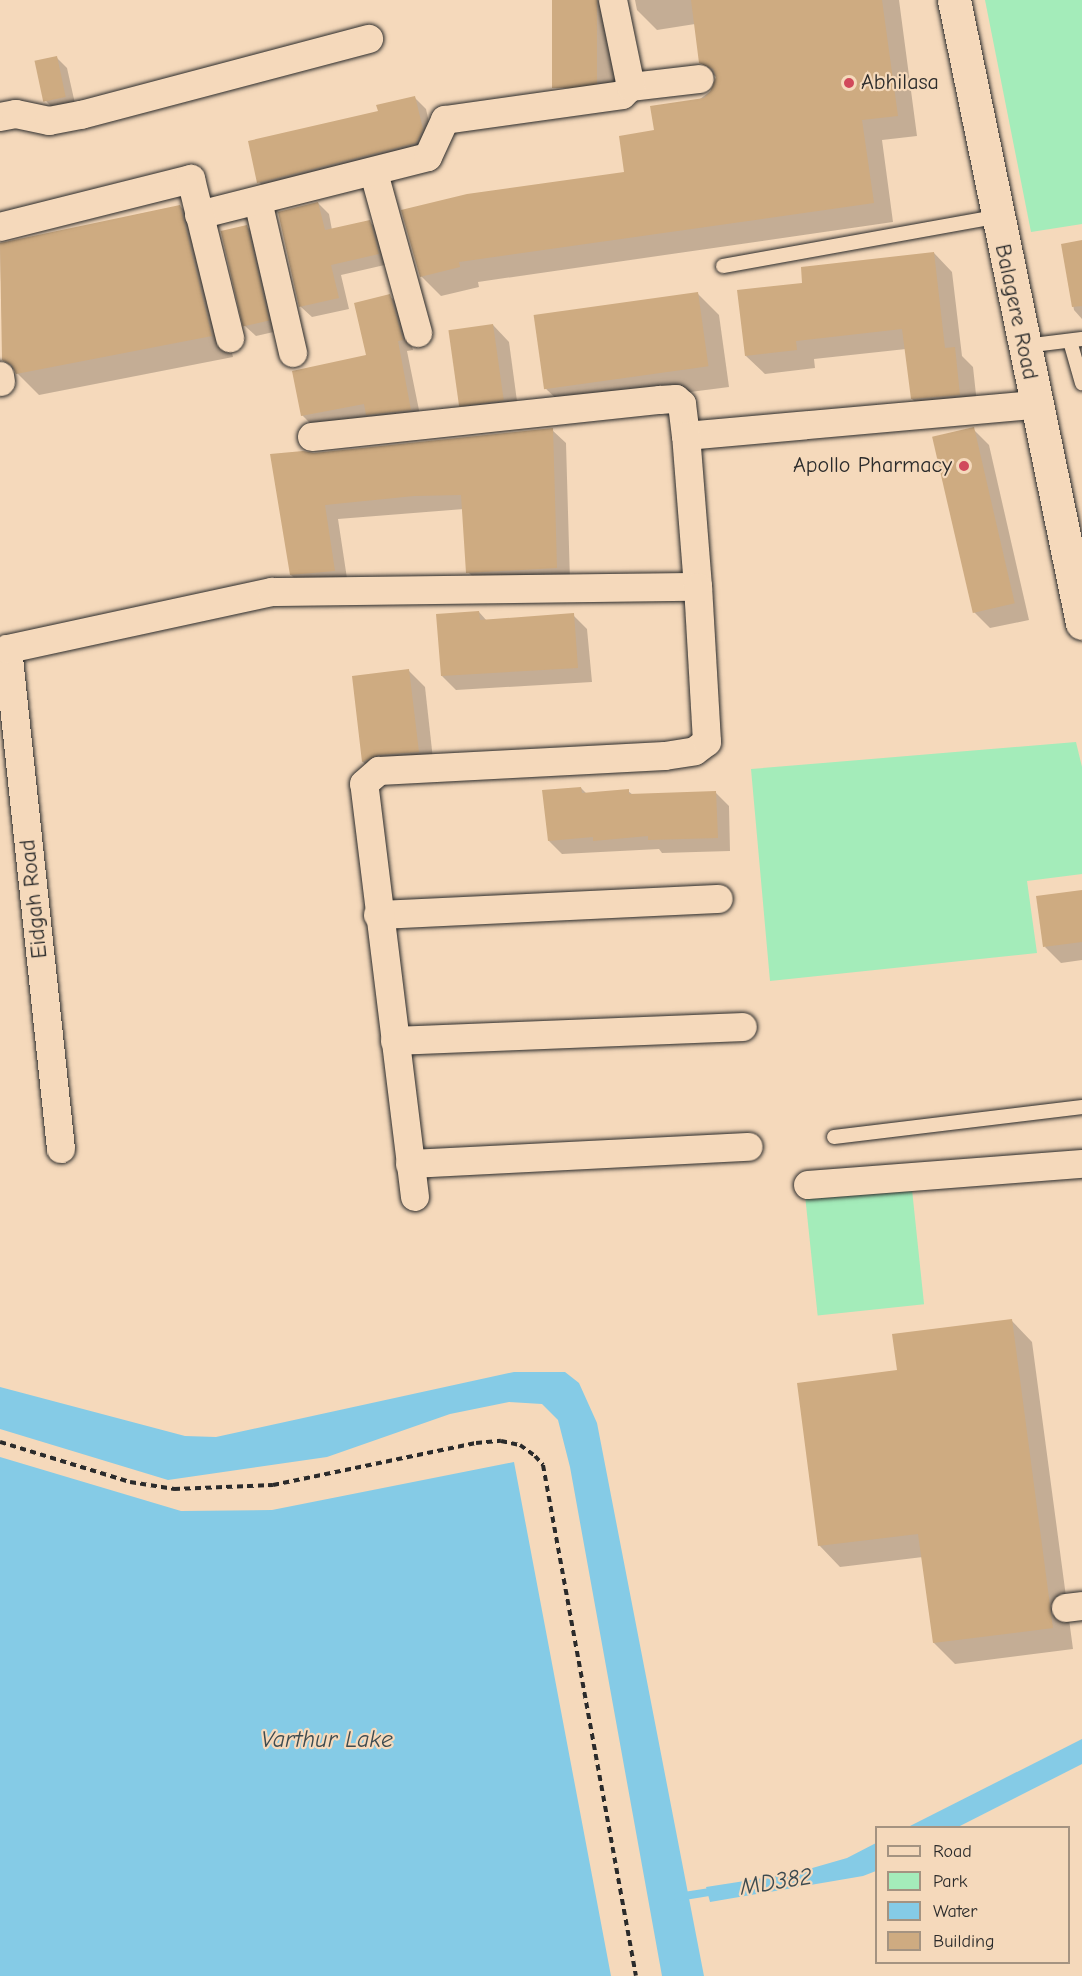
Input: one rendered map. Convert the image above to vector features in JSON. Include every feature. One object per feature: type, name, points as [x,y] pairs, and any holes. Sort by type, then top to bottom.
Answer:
[{"type":"street","points":[[613,0],[631,87]]},
{"type":"street","name":"Balagere Road","points":[[954,0],[1035,405],[1075,555],[1082,623]]},
{"type":"street","points":[[0,117],[16,114],[49,121],[70,117],[369,39]]},
{"type":"street","points":[[199,215],[374,173],[428,157],[445,120],[622,95],[631,87],[700,79]]},
{"type":"street","points":[[374,173],[418,333]]},
{"type":"street","points":[[0,226],[190,179],[230,338]]},
{"type":"street","points":[[258,201],[293,353]]},
{"type":"street","points":[[312,436],[676,399],[682,404],[698,587],[706,742],[695,751],[665,756],[379,771],[371,775],[363,794],[414,1197]]},
{"type":"street","points":[[686,436],[1035,405]]},
{"type":"street","name":"Eidgah Road","points":[[61,1149],[8,649],[46,638],[272,592],[698,587]]},
{"type":"street","points":[[378,915],[719,899]]},
{"type":"street","points":[[394,1041],[743,1026]]},
{"type":"street","points":[[410,1164],[748,1147]]},
{"type":"street","points":[[808,1185],[1082,1164]]},
{"type":"lane","points":[[723,266],[996,217]]},
{"type":"lane","points":[[1023,347],[1076,340],[1082,383]]},
{"type":"lane","points":[[834,1137],[1082,1107]]},
{"type":"path","points":[[0,1442],[130,1482],[174,1489],[273,1485],[476,1443],[501,1441],[520,1445],[535,1456],[543,1464],[636,1976]]},
{"type":"green space","points":[[985,0],[1082,0],[1082,224],[1031,232]]},
{"type":"green space","points":[[1076,742],[1082,767],[1082,874],[1027,881],[1037,953],[770,981],[751,769]]},
{"type":"green space","points":[[911,1180],[924,1304],[818,1315],[805,1191]]},
{"type":"water","points":[[514,1372],[565,1372],[579,1383],[597,1423],[704,1976],[662,1976],[570,1467],[558,1420],[542,1404],[509,1402],[450,1414],[327,1457],[168,1480],[0,1429],[0,1387],[185,1436],[216,1437]]},
{"type":"water","name":"Varthur Lake","points":[[0,1457],[181,1511],[272,1510],[514,1462],[611,1976],[0,1976]]},
{"type":"water","points":[[1082,1739],[1082,1764],[960,1826],[910,1826]]},
{"type":"water","points":[[875,1844],[875,1871],[863,1876],[710,1902],[706,1887],[795,1873],[847,1858]]},
{"type":"building","points":[[552,0],[597,0],[597,88],[552,88]]},
{"type":"building","points":[[691,0],[882,0],[898,116],[862,120],[874,203],[459,262],[460,267],[420,277],[401,210],[467,194],[624,172],[619,136],[654,130],[650,106],[704,98],[710,92],[716,77],[713,69],[699,63]]},
{"type":"building","points":[[57,56],[66,97],[43,102],[35,61]]},
{"type":"building","points":[[415,96],[423,129],[416,143],[257,183],[248,141],[378,111],[376,105]]},
{"type":"building","points":[[318,202],[325,230],[370,220],[379,254],[331,265],[339,298],[299,307],[278,212]]},
{"type":"building","points":[[180,205],[212,336],[16,374],[12,365],[2,360],[0,243]]},
{"type":"building","points":[[247,225],[269,320],[243,327],[221,231]]},
{"type":"building","points":[[1082,240],[1082,306],[1072,307],[1061,244]]},
{"type":"building","points":[[934,252],[945,348],[955,347],[960,395],[911,399],[902,329],[796,341],[797,350],[745,356],[737,290],[802,283],[801,267]]},
{"type":"building","points":[[698,292],[708,366],[544,389],[534,315]]},
{"type":"building","points":[[390,294],[403,340],[398,341],[411,410],[366,415],[364,404],[301,416],[292,371],[366,355],[354,303]]},
{"type":"building","points":[[493,324],[504,400],[459,407],[448,330]]},
{"type":"building","points":[[974,427],[1015,603],[973,613],[932,437]]},
{"type":"building","points":[[553,428],[557,568],[466,573],[461,495],[414,496],[325,505],[335,571],[290,575],[270,454],[303,451],[314,453]]},
{"type":"building","points":[[479,611],[480,620],[574,613],[578,668],[441,676],[436,614]]},
{"type":"building","points":[[409,669],[419,752],[378,755],[362,762],[352,676]]},
{"type":"building","points":[[581,787],[582,793],[629,789],[629,794],[716,791],[718,838],[648,840],[648,836],[593,841],[593,837],[548,841],[542,790]]},
{"type":"building","points":[[1082,890],[1082,942],[1043,947],[1036,896]]},
{"type":"building","points":[[1012,1319],[1053,1628],[933,1643],[918,1534],[818,1546],[797,1383],[897,1370],[892,1334]]},
{"type":"waterway","name":"MD382","points":[[678,1897],[717,1891]]},
{"type":"place","name":"Abhilasa","points":[[849,83]]},
{"type":"place","name":"Apollo Pharmacy","points":[[964,466]]}]
